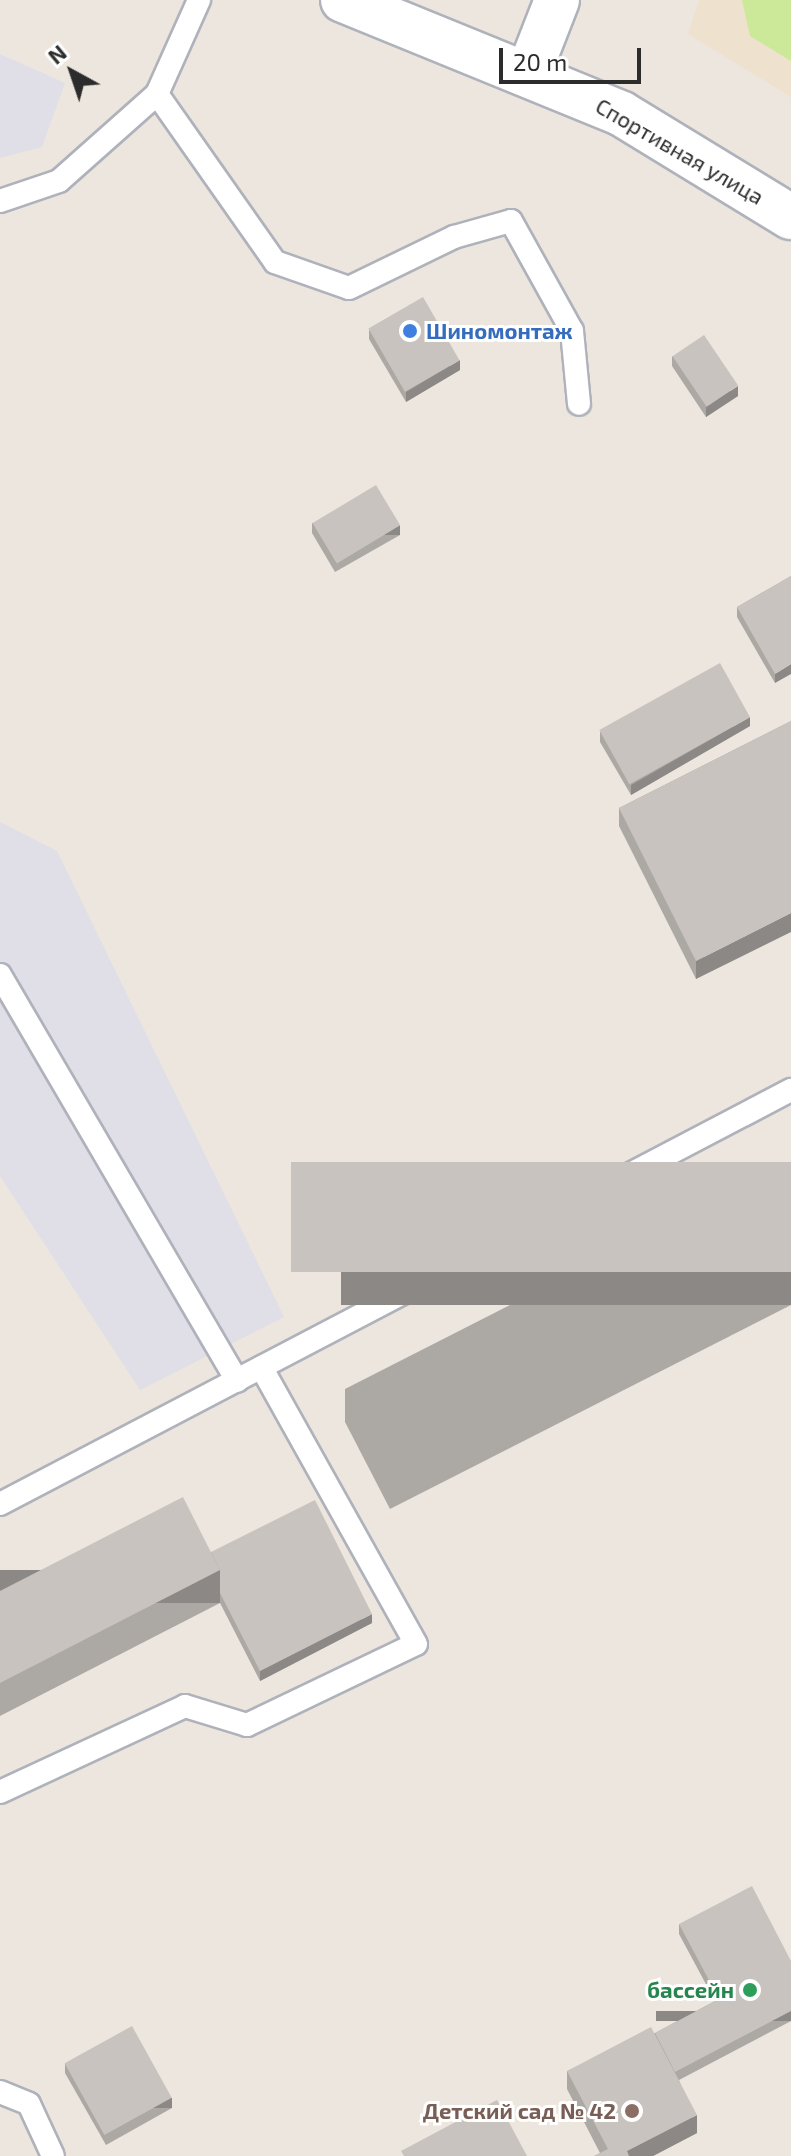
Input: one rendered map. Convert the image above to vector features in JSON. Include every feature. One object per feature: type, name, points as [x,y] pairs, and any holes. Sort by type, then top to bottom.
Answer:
[{"type":"street","name":"Спортивная улица","points":[[343,0],[529,72],[622,114],[791,217]]},
{"type":"street","points":[[529,72],[557,0]]},
{"type":"lane","points":[[0,201],[59,181],[157,94],[199,0]]},
{"type":"lane","points":[[157,94],[275,262],[349,288],[411,255],[511,221],[572,331],[579,404]]},
{"type":"lane","points":[[0,975],[237,1381]]},
{"type":"lane","points":[[0,1504],[791,1090]]},
{"type":"lane","points":[[0,1792],[185,1706],[247,1725],[416,1644],[261,1367]]},
{"type":"lane","points":[[0,2092],[29,2104],[53,2156]]},
{"type":"shaded area","points":[[699,0],[791,0],[791,97],[688,34]]},
{"type":"shaded area","points":[[0,54],[65,83],[42,147],[0,158]]},
{"type":"shaded area","points":[[0,822],[57,851],[284,1317],[140,1390],[0,1176]]},
{"type":"green space","points":[[742,0],[791,0],[791,61],[750,36]]},
{"type":"building","points":[[423,297],[460,360],[405,392],[368,328]]},
{"type":"building","points":[[704,335],[738,386],[707,407],[672,356]]},
{"type":"building","points":[[376,485],[400,525],[337,563],[313,523]]},
{"type":"building","points":[[791,576],[791,664],[775,674],[737,607]]},
{"type":"building","points":[[720,663],[750,717],[629,784],[599,730]]},
{"type":"building","points":[[791,721],[791,913],[696,961],[619,808]]},
{"type":"building","points":[[291,1162],[791,1162],[791,1272],[291,1272]]},
{"type":"building","points":[[183,1497],[220,1570],[0,1683],[0,1591]]},
{"type":"building","points":[[315,1500],[372,1614],[260,1671],[220,1593],[220,1570],[211,1552]]},
{"type":"building","name":"бассейн","points":[[752,1886],[791,1961],[791,2011],[675,2072],[655,2033],[719,1999],[679,1924]]},
{"type":"building","points":[[132,2026],[172,2098],[104,2135],[65,2063]]},
{"type":"building","name":"Детский сад № 42","points":[[651,2027],[697,2115],[627,2151],[629,2156],[594,2156],[608,2149],[567,2071]]},
{"type":"building","points":[[497,2100],[527,2156],[404,2156],[401,2151]]},
{"type":"place","name":"Шиномонтаж","points":[[410,331]]},
{"type":"place","name":"бассейн","points":[[750,1990]]},
{"type":"place","name":"Детский сад № 42","points":[[632,2111]]}]
